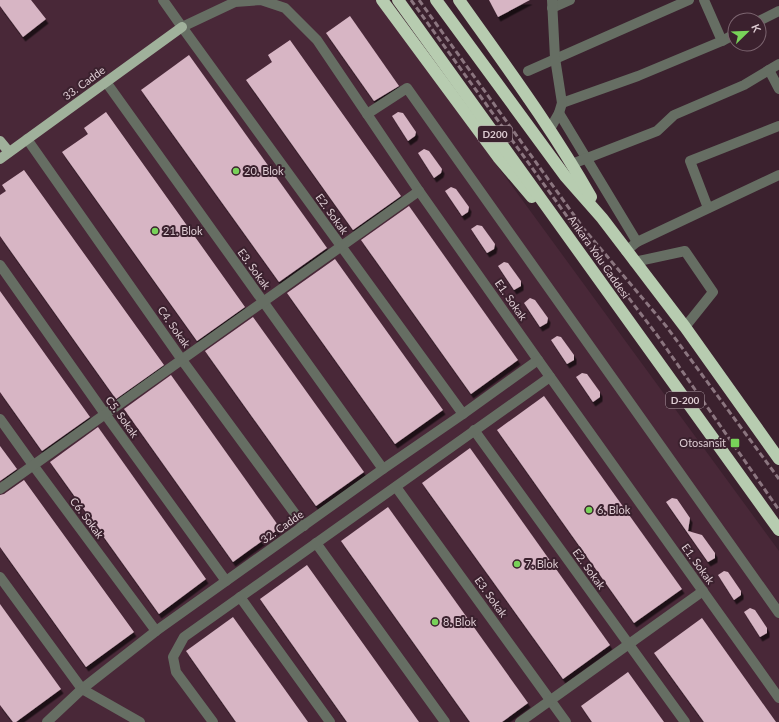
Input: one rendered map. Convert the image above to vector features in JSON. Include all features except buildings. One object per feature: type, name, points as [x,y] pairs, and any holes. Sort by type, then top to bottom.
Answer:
[{"type":"highway","points":[[382,0],[498,157],[592,268]]},
{"type":"highway","name":"Ankara Yolu Caddesi","points":[[398,0],[779,530]]},
{"type":"highway","name":"Ankara Yolu Caddesi","points":[[436,0],[565,176],[602,218],[685,327],[779,459]]},
{"type":"highway","points":[[459,0],[550,129],[572,164],[602,218]]},
{"type":"main road","name":"33. Cadde","points":[[0,159],[182,28]]},
{"type":"main road","points":[[0,141],[9,152]]},
{"type":"street","name":"E2. Sokak","points":[[163,0],[463,414]]},
{"type":"street","name":"E1. Sokak","points":[[182,28],[235,2],[261,0],[285,8],[317,40],[419,191],[550,377],[703,591],[778,692]]},
{"type":"street","points":[[550,129],[559,113],[562,103],[555,58],[552,4],[570,0]]},
{"type":"street","points":[[528,71],[689,0]]},
{"type":"street","points":[[704,0],[722,41]]},
{"type":"street","points":[[767,17],[779,11]]},
{"type":"street","points":[[562,103],[638,76],[727,38]]},
{"type":"street","points":[[572,164],[657,131],[674,114],[744,85],[779,64]]},
{"type":"street","points":[[769,70],[779,89]]},
{"type":"street","name":"E3. Sokak","points":[[106,82],[383,469]]},
{"type":"street","points":[[367,114],[407,88],[779,613]]},
{"type":"street","points":[[559,113],[637,242]]},
{"type":"street","points":[[708,208],[690,161],[779,126]]},
{"type":"street","name":"C4. Sokak","points":[[27,139],[182,360],[304,526]]},
{"type":"street","points":[[626,251],[637,242],[779,175]]},
{"type":"street","points":[[0,489],[419,191]]},
{"type":"street","points":[[634,262],[684,251],[713,292],[685,327]]},
{"type":"street","name":"C5. Sokak","points":[[0,265],[105,414],[226,581]]},
{"type":"street","name":"32. Cadde","points":[[47,722],[82,689],[156,631],[538,360]]},
{"type":"street","points":[[213,722],[176,672],[173,657],[184,638],[550,377]]},
{"type":"street","name":"C6. Sokak","points":[[0,419],[33,466],[156,631]]},
{"type":"street","name":"E2. Sokak","points":[[474,430],[685,722]]},
{"type":"street","name":"E3. Sokak","points":[[396,486],[566,722]]},
{"type":"street","points":[[316,543],[445,722]]},
{"type":"street","points":[[0,577],[82,689],[140,722]]},
{"type":"street","points":[[520,722],[703,591]]},
{"type":"street","points":[[240,597],[330,722]]},
{"type":"shaded area","name":"Otosansit","points":[[0,0],[376,0],[779,551],[779,722],[0,722]]},
{"type":"railway","points":[[411,0],[579,233],[657,335],[779,510]]},
{"type":"railway","points":[[419,0],[584,229],[666,326],[779,479]]},
{"type":"place","name":"20. Blok","points":[[236,171]]},
{"type":"place","name":"21. Blok","points":[[155,231]]},
{"type":"place","name":"Otosansit","points":[[735,443]]},
{"type":"place","name":"6. Blok","points":[[589,510]]},
{"type":"place","name":"7. Blok","points":[[517,564]]},
{"type":"place","name":"8. Blok","points":[[435,622]]}]
